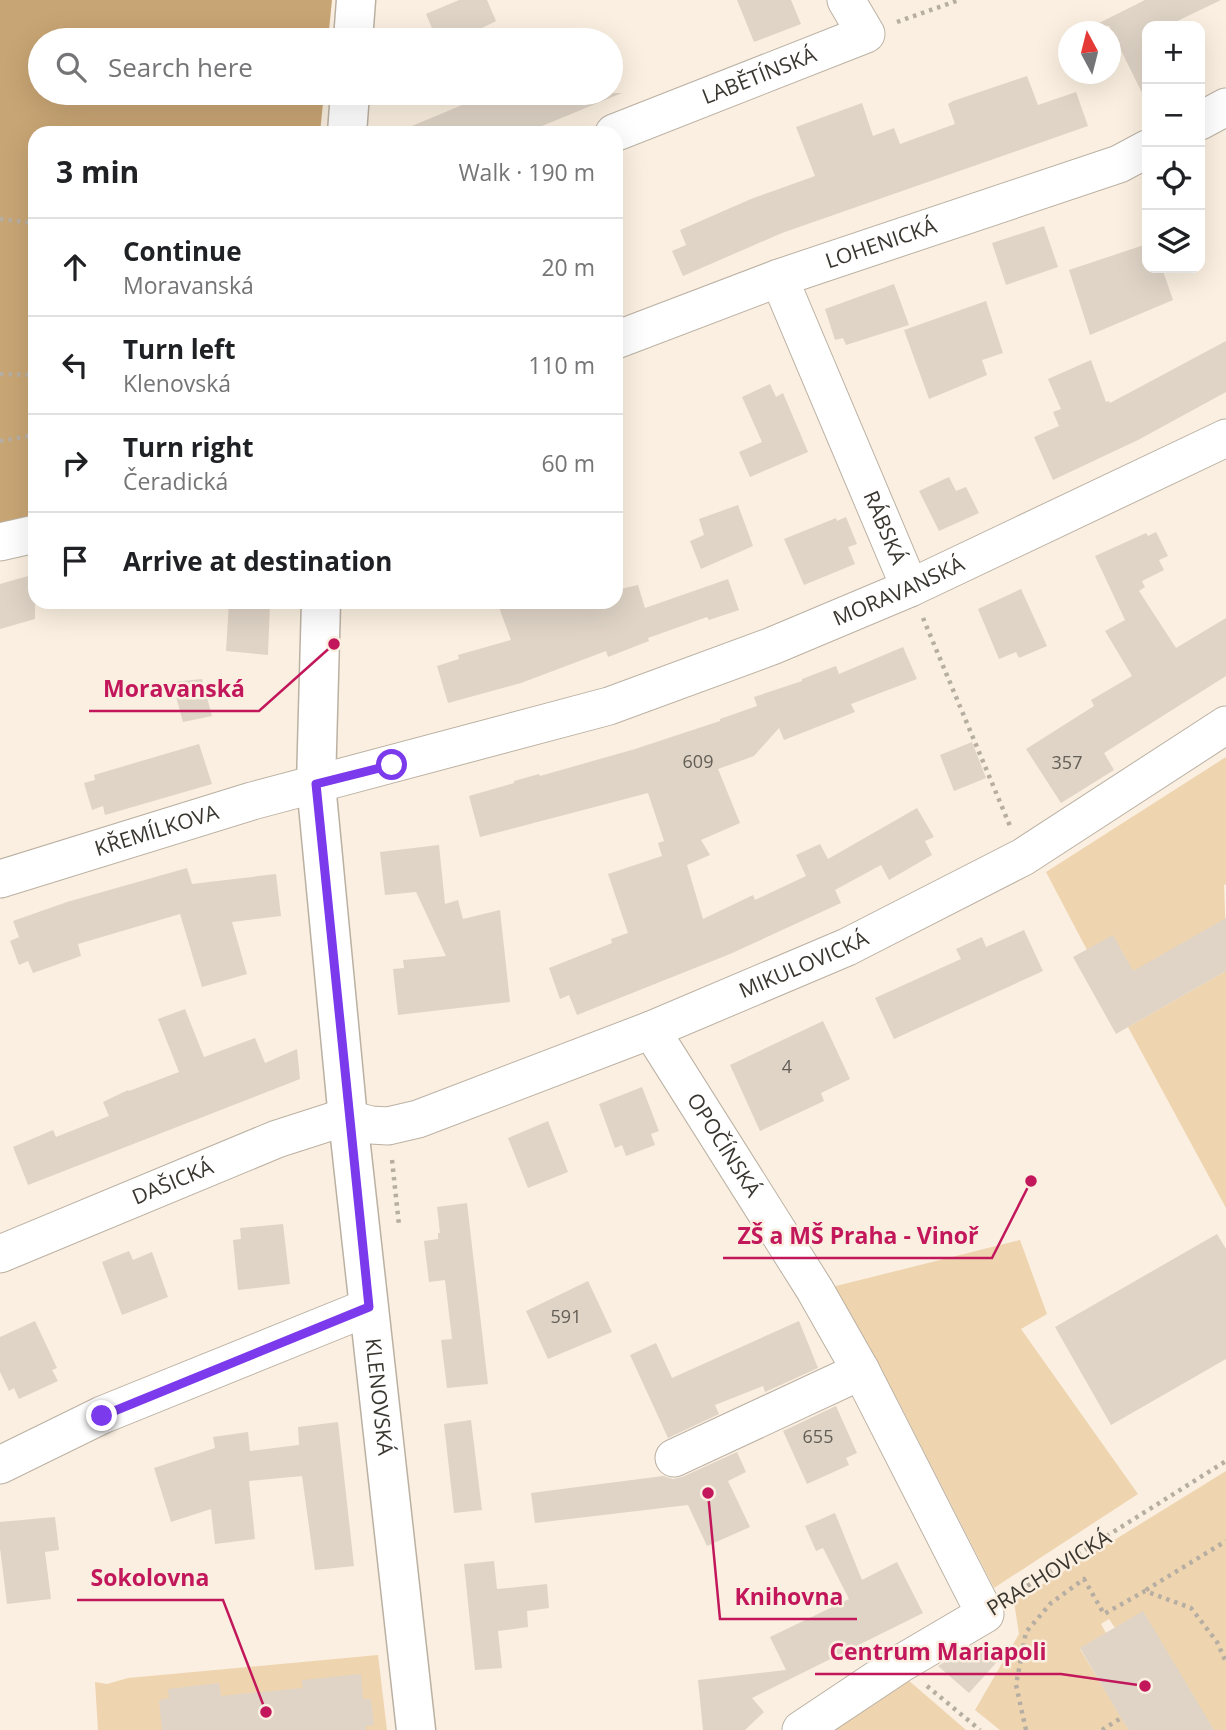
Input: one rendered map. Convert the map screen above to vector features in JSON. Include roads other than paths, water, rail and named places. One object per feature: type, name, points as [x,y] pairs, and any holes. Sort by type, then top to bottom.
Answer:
[{"type":"street","points":[[354,28],[356,0]]},
{"type":"street","name":"LABĚTÍNSKÁ","points":[[623,129],[866,34],[846,0]]},
{"type":"street","points":[[348,126],[349,105]]},
{"type":"street","points":[[1205,118],[1226,107]]},
{"type":"street","name":"LOHENICKÁ","points":[[623,337],[779,278],[1119,164],[1142,152]]},
{"type":"street","name":"RÁBSKÁ","points":[[779,278],[910,588]]},
{"type":"street","name":"MORAVANSKÁ","points":[[316,784],[609,706],[772,646],[910,588],[1226,438]]},
{"type":"street","points":[[0,542],[28,536]]},
{"type":"street","name":"KLENOVSKÁ","points":[[321,609],[316,784],[348,1119],[416,1730]]},
{"type":"street","name":"MIKULOVICKÁ","points":[[348,1119],[388,1126],[418,1119],[651,1030],[847,947],[1023,856],[1226,725]]},
{"type":"street","name":"KŘEMÍLKOVA","points":[[0,879],[252,801],[316,784]]},
{"type":"street","name":"OPOČÍNSKÁ","points":[[651,1030],[815,1290],[861,1371],[985,1614]]},
{"type":"street","name":"DAŠICKÁ","points":[[0,1254],[277,1139],[348,1119]]},
{"type":"street","points":[[0,1465],[102,1416],[369,1307]]},
{"type":"street","points":[[674,1458],[861,1371]]},
{"type":"street","name":"PRACHOVICKÁ","points":[[801,1730],[900,1664],[985,1614]]},
{"type":"place","name":"Moravanská","points":[[334,644]]},
{"type":"place","name":"ZŠ a MŠ Praha - Vinoř","points":[[1031,1181]]},
{"type":"place","name":"Knihovna","points":[[708,1493]]},
{"type":"place","name":"Centrum Mariapoli","points":[[1145,1686]]},
{"type":"place","name":"Sokolovna","points":[[266,1712]]}]
